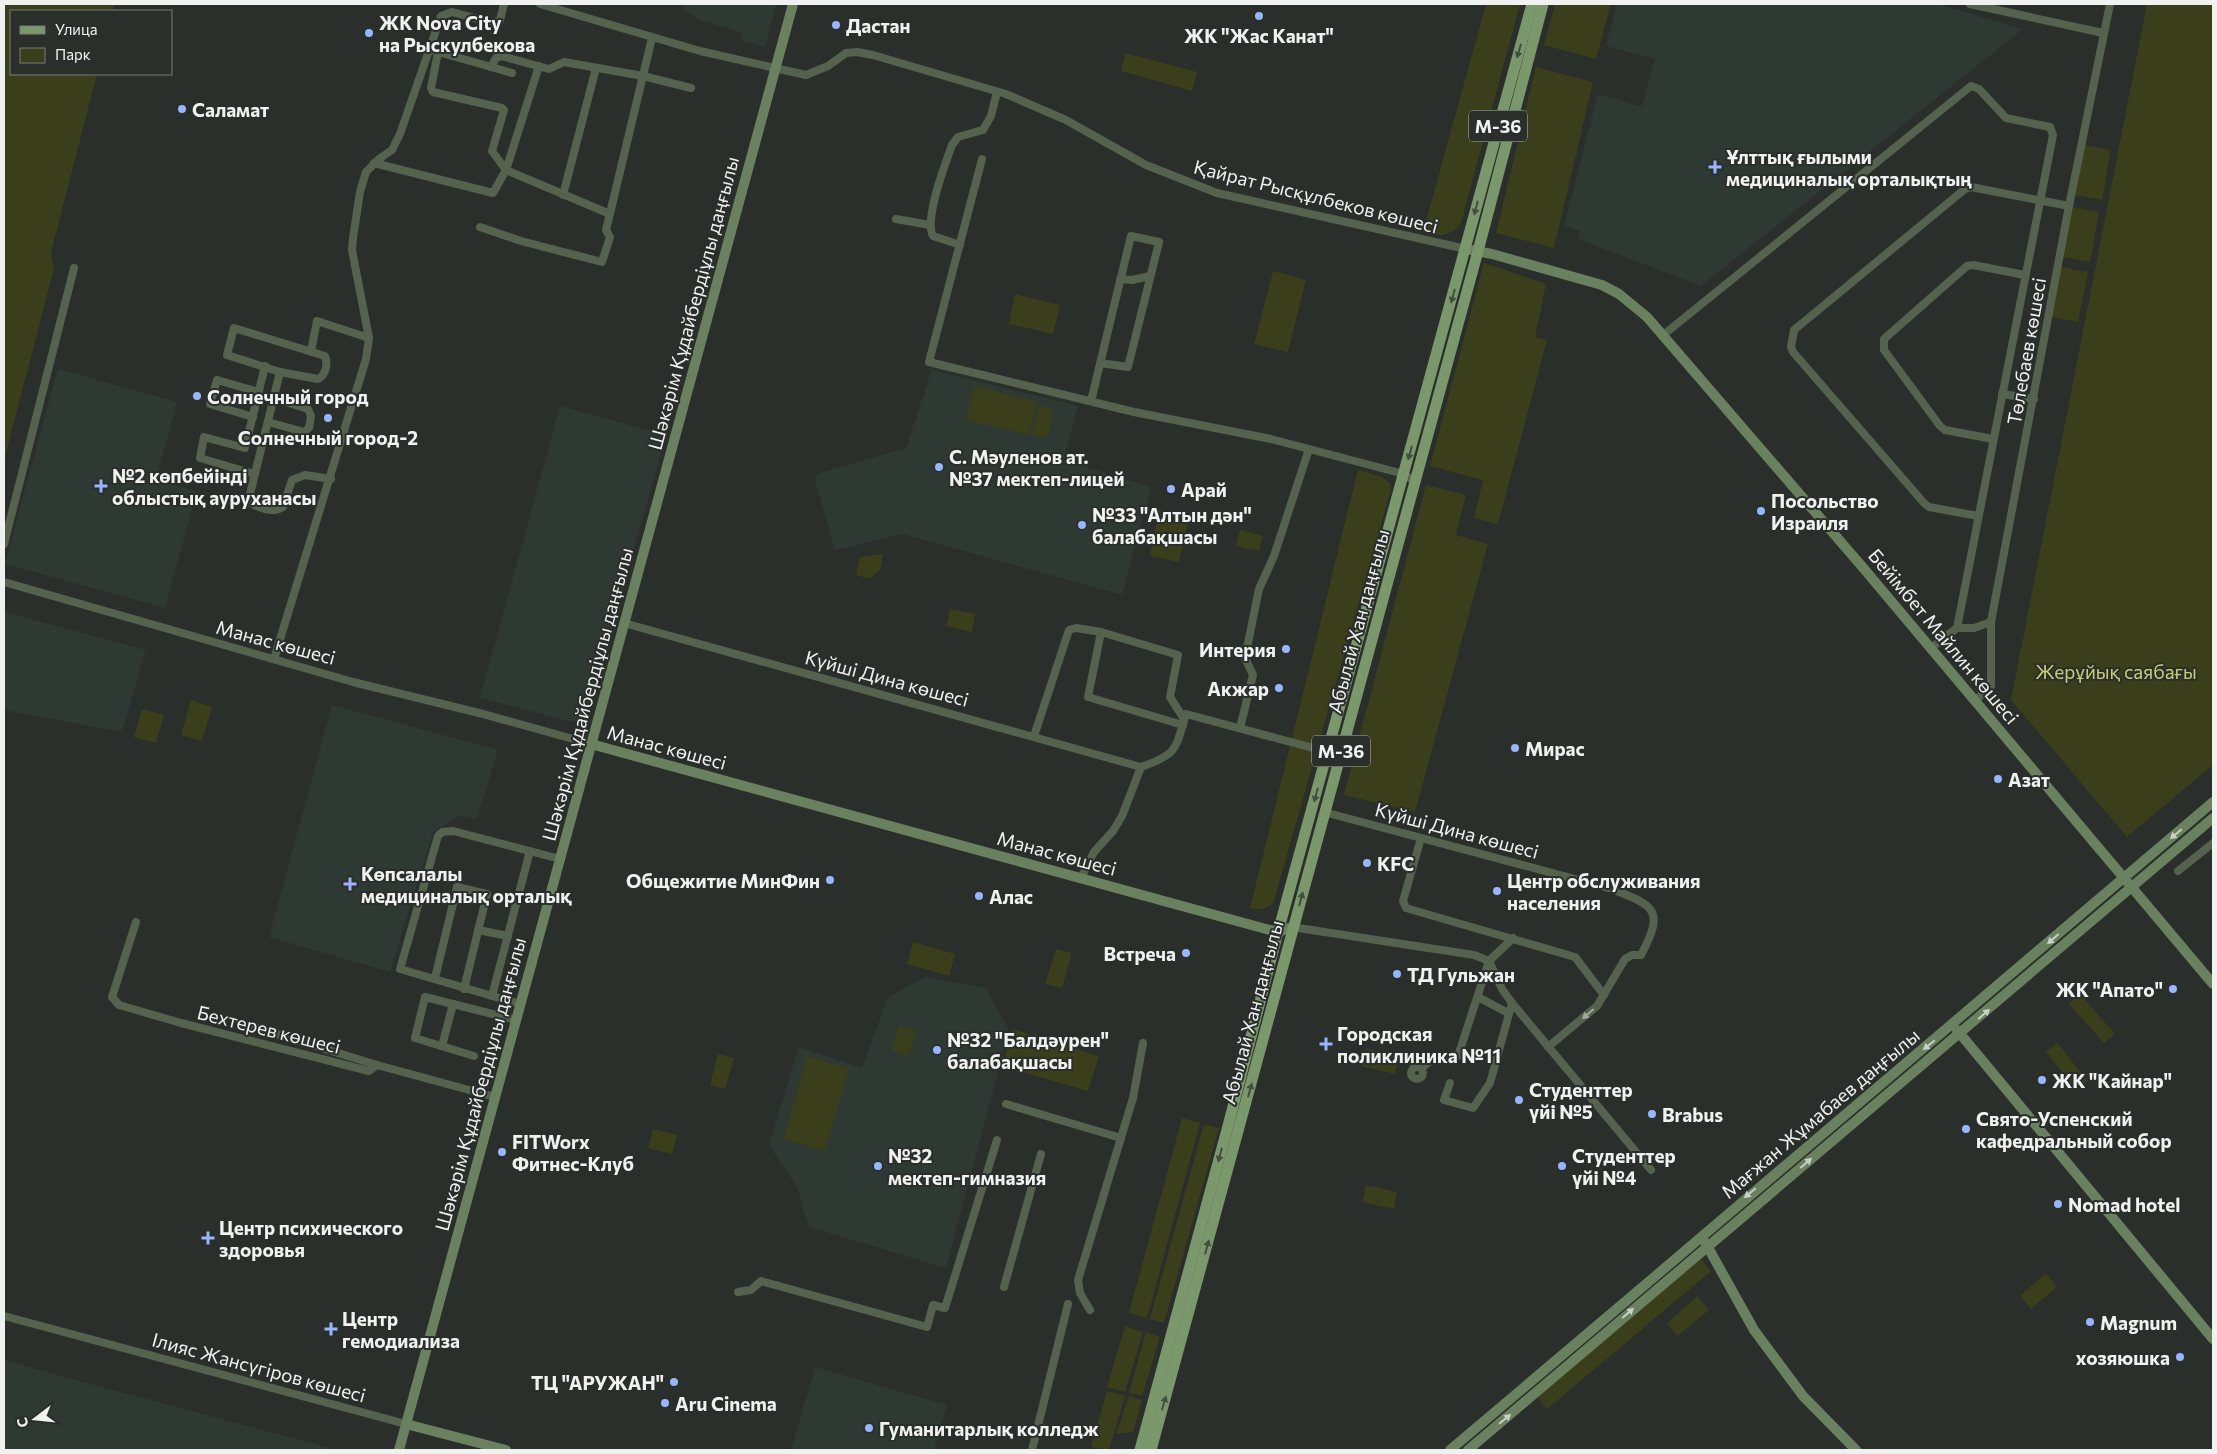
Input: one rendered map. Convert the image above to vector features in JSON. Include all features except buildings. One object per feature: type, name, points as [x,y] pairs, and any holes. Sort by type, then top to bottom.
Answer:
[{"type":"main road","name":"Шәкәрім Құдайбердіұлы даңғылы","points":[[399,1450],[793,4]]},
{"type":"main road","name":"Абылай Хан даңғылы","points":[[1140,1450],[1228,1126],[1278,932],[1532,4]]},
{"type":"main road","name":"Абылай Хан даңғылы","points":[[1151,1450],[1292,927],[1478,251],[1543,4]]},
{"type":"main road","name":"Бейімбет Майлин көшесі","points":[[1466,249],[1602,285],[1620,294],[1632,303],[1976,700],[2130,887],[2213,984]]},
{"type":"main road","name":"Манас көшесі","points":[[591,744],[1278,932]]},
{"type":"main road","name":"Мағжан Жұмабаев даңғылы","points":[[1450,1450],[1701,1238],[1810,1142],[1953,1026],[2213,802]]},
{"type":"main road","name":"Мағжан Жұмабаев даңғылы","points":[[1468,1450],[2213,818]]},
{"type":"main road","points":[[1278,932],[1292,927]]},
{"type":"main road","points":[[1953,1026],[2213,1339]]},
{"type":"main road","points":[[1701,1238],[1709,1247],[1754,1330],[1803,1396],[1856,1450]]},
{"type":"main road","name":"Ілияс Жансүгіров көшесі","points":[[406,1424],[506,1450]]},
{"type":"street","points":[[274,659],[331,478],[366,358],[369,338],[352,250],[360,192],[366,172],[374,163],[392,150],[400,134],[440,16],[446,12],[452,12],[493,23],[500,20],[504,4]]},
{"type":"street","name":"Қайрат Рысқұлбеков көшесі","points":[[540,4],[652,38],[806,74],[828,66],[846,53],[857,52],[997,92],[1066,120],[1146,165],[1202,188],[1466,249]]},
{"type":"street","points":[[1970,4],[2103,33]]},
{"type":"street","name":"Төлебаев көшесі","points":[[1976,700],[1991,686],[1991,622],[2069,206],[2110,4]]},
{"type":"street","points":[[480,227],[521,241],[602,262],[610,237],[606,230],[652,38]]},
{"type":"street","points":[[428,49],[512,73]]},
{"type":"street","points":[[438,52],[431,88],[433,92],[504,110],[492,151],[506,170],[610,214]]},
{"type":"street","points":[[491,68],[496,58],[501,56],[549,69],[564,62],[643,76],[691,88]]},
{"type":"street","points":[[374,163],[489,194],[495,191],[506,170],[539,66]]},
{"type":"street","points":[[563,195],[596,68]]},
{"type":"street","points":[[1662,336],[1971,86],[1979,89],[2006,118],[2050,127],[2053,130],[1957,628]]},
{"type":"street","points":[[960,245],[932,236],[930,225],[952,144],[958,137],[983,130],[991,116],[997,92]]},
{"type":"street","points":[[982,159],[929,362],[1134,412],[1271,439],[1404,474],[1414,481]]},
{"type":"street","points":[[1978,516],[1928,507],[1924,503],[1793,352],[1791,347],[1794,330],[1965,189],[1971,187],[2069,206]]},
{"type":"street","points":[[896,219],[930,225]]},
{"type":"street","points":[[1091,400],[1120,278],[1131,236],[1159,242],[1128,367],[1100,363]]},
{"type":"street","points":[[1993,439],[1945,430],[1940,426],[1884,350],[1884,340],[1968,266],[1974,265],[2025,275]]},
{"type":"street","points":[[4,544],[74,268]]},
{"type":"street","points":[[1120,278],[1132,280],[1150,276]]},
{"type":"street","points":[[311,351],[317,322],[369,338]]},
{"type":"street","points":[[234,328],[311,351],[325,356],[327,360],[321,378],[318,379],[280,372],[227,355],[234,328]]},
{"type":"street","points":[[254,474],[200,458],[204,437],[245,448],[265,366]]},
{"type":"street","points":[[280,372],[254,474],[249,498],[251,503],[271,511],[283,507],[292,480],[306,475],[331,478]]},
{"type":"street","points":[[253,417],[210,404],[216,380],[259,392]]},
{"type":"street","points":[[2002,394],[2034,399]]},
{"type":"street","points":[[268,422],[304,432],[309,428],[311,416],[308,409],[273,398]]},
{"type":"street","points":[[1240,728],[1253,675],[1245,658],[1259,589],[1274,556],[1310,449]]},
{"type":"street","name":"Манас көшесі","points":[[4,582],[274,659],[591,744]]},
{"type":"street","points":[[1931,648],[1957,628],[1974,628],[1991,622]]},
{"type":"street","name":"Күйші Дина көшесі","points":[[624,623],[1141,767]]},
{"type":"street","points":[[1034,736],[1069,630],[1076,628],[1100,632],[1178,655],[1170,697],[1184,722]]},
{"type":"street","points":[[1100,632],[1088,697],[1184,722]]},
{"type":"street","points":[[1081,878],[1094,852],[1113,831],[1122,816],[1141,767],[1168,756],[1175,750],[1186,714],[1328,752]]},
{"type":"street","name":"Күйші Дина көшесі","points":[[1324,812],[1580,882],[1612,889],[1643,901],[1652,910],[1654,923],[1641,955],[1632,955],[1625,959],[1604,995]]},
{"type":"street","points":[[520,1004],[400,969],[438,836],[442,832],[453,831],[560,859]]},
{"type":"street","points":[[1421,838],[1403,901],[1406,908],[1575,957],[1604,995],[1597,1006],[1548,1047]]},
{"type":"street","points":[[2178,871],[2213,843]]},
{"type":"street","points":[[492,996],[530,852]]},
{"type":"street","points":[[435,978],[458,887],[487,894],[464,989]]},
{"type":"street","name":"Бехтерев көшесі","points":[[136,922],[112,998],[119,1005],[181,1023],[369,1070],[377,1065],[495,1096]]},
{"type":"street","points":[[1292,927],[1474,955],[1489,961],[1502,989],[1512,1003],[1652,1170]]},
{"type":"street","points":[[478,930],[508,936]]},
{"type":"street","points":[[1422,1068],[1436,1056],[1452,1059],[1458,1056],[1489,961],[1513,938]]},
{"type":"street","points":[[474,1056],[415,1038],[425,997],[516,1020]]},
{"type":"street","points":[[1478,997],[1508,1013]]},
{"type":"street","points":[[1450,1083],[1444,1100],[1473,1108],[1490,1083],[1512,1003]]},
{"type":"street","points":[[442,1046],[453,1004]]},
{"type":"street","points":[[241,1023],[377,1065]]},
{"type":"street","points":[[1090,1310],[1080,1293],[1078,1280],[1133,1098],[1144,1043]]},
{"type":"street","points":[[1006,1104],[1121,1138]]},
{"type":"street","points":[[738,1292],[751,1290],[761,1281],[927,1327],[933,1306],[945,1308],[997,1140]]},
{"type":"street","points":[[1004,1287],[1041,1154]]},
{"type":"street","points":[[1032,1450],[1068,1304]]},
{"type":"street","name":"Ілияс Жансүгіров көшесі","points":[[4,1316],[406,1424]]},
{"type":"shaded area","points":[[684,4],[776,4],[765,47],[741,40],[742,33],[698,19],[685,11]]},
{"type":"shaded area","name":"Ұлттық ғылыми медициналық орталықтың","points":[[1617,4],[1937,4],[2023,29],[1701,286],[1578,239],[1580,231],[1564,226],[1598,94],[1642,107],[1655,59],[1606,46]]},
{"type":"shaded area","name":"№2 көпбейінді облыстық ауруханасы","points":[[58,369],[177,402],[156,480],[197,491],[165,608],[5,564]]},
{"type":"shaded area","name":"С. Мәуленов ат. №37 мектеп-лицей","points":[[932,370],[1078,406],[1063,460],[1151,487],[1122,595],[903,534],[835,550],[815,480],[817,474],[906,448]]},
{"type":"shaded area","points":[[560,406],[666,435],[585,725],[480,698]]},
{"type":"shaded area","points":[[4,612],[146,650],[122,732],[4,710]]},
{"type":"shaded area","name":"Көпсалалы медициналық орталық","points":[[332,705],[498,750],[477,819],[459,816],[433,832],[390,972],[269,937]]},
{"type":"shaded area","name":"№32 мектеп-гимназия","points":[[926,977],[986,988],[1009,1031],[946,1268],[809,1227],[797,1187],[769,1145],[799,1047],[862,1068],[888,997]]},
{"type":"shaded area","points":[[4,1360],[72,1379],[337,1450],[4,1450]]},
{"type":"shaded area","name":"Гуманитарлық колледж","points":[[815,1367],[947,1405],[934,1450],[791,1450]]},
{"type":"green space","points":[[4,4],[115,4],[113,10],[10,10],[10,75],[97,75],[51,252],[54,268],[4,461]]},
{"type":"green space","points":[[1486,4],[1520,4],[1461,223],[1453,231],[1444,235],[1423,232]]},
{"type":"green space","points":[[1555,4],[1611,4],[1596,59],[1544,45]]},
{"type":"green space","name":"Жерұйық саябағы","points":[[2147,4],[2213,4],[2213,765],[2127,837],[2011,700]]},
{"type":"green space","points":[[1125,53],[1197,72],[1192,91],[1121,71]]},
{"type":"green space","points":[[1536,67],[1593,82],[1554,248],[1496,233]]},
{"type":"green space","points":[[2084,145],[2111,150],[2102,200],[2075,195]]},
{"type":"green space","points":[[2072,207],[2099,212],[2090,262],[2063,257]]},
{"type":"green space","points":[[1484,263],[1546,284],[1535,337],[1547,340],[1498,524],[1474,518],[1483,480],[1430,466]]},
{"type":"green space","points":[[2061,267],[2088,272],[2078,322],[2051,317]]},
{"type":"green space","points":[[1273,271],[1306,280],[1288,352],[1254,344]]},
{"type":"green space","points":[[1015,294],[1060,305],[1053,334],[1009,324]]},
{"type":"green space","points":[[974,386],[1037,402],[1029,435],[966,420]]},
{"type":"green space","points":[[1039,405],[1054,409],[1047,438],[1032,434]]},
{"type":"green space","points":[[1358,470],[1382,477],[1390,483],[1391,489],[1274,901],[1266,908],[1254,909],[1250,908]]},
{"type":"green space","points":[[1426,485],[1466,495],[1456,535],[1488,544],[1415,812],[1344,795]]},
{"type":"green space","points":[[1159,510],[1189,516],[1179,562],[1150,556]]},
{"type":"green space","points":[[1240,530],[1263,536],[1259,551],[1236,546]]},
{"type":"green space","points":[[883,554],[880,570],[870,579],[856,575],[860,557]]},
{"type":"green space","points":[[950,609],[975,614],[972,632],[946,626]]},
{"type":"green space","points":[[191,700],[212,707],[202,741],[181,735]]},
{"type":"green space","points":[[142,709],[164,715],[156,743],[134,737]]},
{"type":"green space","points":[[913,942],[955,954],[949,976],[907,964]]},
{"type":"green space","points":[[1056,949],[1072,953],[1062,988],[1045,984]]},
{"type":"green space","points":[[2080,994],[2115,1034],[2104,1043],[2069,1004]]},
{"type":"green space","points":[[899,1025],[916,1030],[909,1056],[892,1051]]},
{"type":"green space","points":[[1013,1029],[1099,1056],[1088,1091],[1002,1066]]},
{"type":"green space","points":[[2057,1043],[2088,1081],[2077,1090],[2046,1052]]},
{"type":"green space","points":[[1366,1048],[1399,1056],[1395,1074],[1362,1066]]},
{"type":"green space","points":[[718,1054],[734,1058],[725,1089],[710,1085]]},
{"type":"green space","points":[[807,1056],[849,1068],[825,1151],[784,1139]]},
{"type":"green space","points":[[1182,1118],[1200,1123],[1147,1318],[1129,1313]]},
{"type":"green space","points":[[1204,1124],[1219,1128],[1164,1323],[1150,1319]]},
{"type":"green space","points":[[653,1129],[677,1135],[672,1154],[648,1148]]},
{"type":"green space","points":[[1366,1185],[1397,1192],[1394,1209],[1362,1202]]},
{"type":"green space","points":[[1701,1259],[1711,1271],[1547,1409],[1537,1397]]},
{"type":"green space","points":[[2046,1273],[2057,1287],[2031,1309],[2020,1296]]},
{"type":"green space","points":[[1698,1296],[1709,1310],[1677,1336],[1667,1323]]},
{"type":"green space","points":[[1125,1326],[1143,1332],[1125,1392],[1107,1387]]},
{"type":"green space","points":[[1146,1332],[1160,1337],[1142,1396],[1129,1393]]},
{"type":"green space","points":[[1107,1391],[1125,1396],[1109,1450],[1091,1447]]},
{"type":"green space","points":[[1129,1396],[1142,1400],[1133,1432],[1116,1434]]},
{"type":"place","name":"ЖК \"Жас Канат\"","points":[[1259,16]]},
{"type":"place","name":"Дастан","points":[[836,25]]},
{"type":"place","name":"ЖК Nova City на Рыскулбекова","points":[[369,33]]},
{"type":"place","name":"Саламат","points":[[182,109]]},
{"type":"place","name":"Ұлттық ғылыми медициналық орталықтың","points":[[1715,167]]},
{"type":"place","name":"Солнечный город","points":[[197,396]]},
{"type":"place","name":"Солнечный город-2","points":[[328,418]]},
{"type":"place","name":"С. Мәуленов ат. №37 мектеп-лицей","points":[[939,467]]},
{"type":"place","name":"№2 көпбейінді облыстық ауруханасы","points":[[101,486]]},
{"type":"place","name":"Арай","points":[[1171,489]]},
{"type":"place","name":"Посольство Израиля","points":[[1761,511]]},
{"type":"place","name":"№33 \"Алтын дән\" балабақшасы","points":[[1082,525]]},
{"type":"place","name":"Интерия","points":[[1286,649]]},
{"type":"place","name":"Акжар","points":[[1279,688]]},
{"type":"place","name":"Мирас","points":[[1515,748]]},
{"type":"place","name":"Азат","points":[[1998,779]]},
{"type":"place","name":"KFC","points":[[1367,863]]},
{"type":"place","name":"Общежитие МинФин","points":[[830,880]]},
{"type":"place","name":"Көпсалалы медициналық орталық","points":[[350,884]]},
{"type":"place","name":"Центр обслуживания населения","points":[[1497,891]]},
{"type":"place","name":"Алас","points":[[979,896]]},
{"type":"place","name":"Встреча","points":[[1186,953]]},
{"type":"place","name":"ТД Гульжан","points":[[1397,974]]},
{"type":"place","name":"ЖК \"Апато\"","points":[[2173,989]]},
{"type":"place","name":"Городская поликлиника №11","points":[[1326,1044]]},
{"type":"place","name":"№32 \"Балдәурен\" балабақшасы","points":[[937,1050]]},
{"type":"place","name":"ЖК \"Кайнар\"","points":[[2042,1080]]},
{"type":"place","name":"Студенттер үйі №5","points":[[1519,1100]]},
{"type":"place","name":"Brabus","points":[[1652,1114]]},
{"type":"place","name":"Свято-Успенский кафедральный собор","points":[[1966,1129]]},
{"type":"place","name":"FITWorx Фитнес-Клуб","points":[[502,1152]]},
{"type":"place","name":"№32 мектеп-гимназия","points":[[878,1166]]},
{"type":"place","name":"Студенттер үйі №4","points":[[1562,1166]]},
{"type":"place","name":"Nomad hotel","points":[[2058,1204]]},
{"type":"place","name":"Центр психического здоровья","points":[[208,1238]]},
{"type":"place","name":"Magnum","points":[[2090,1322]]},
{"type":"place","name":"Центр гемодиализа","points":[[331,1329]]},
{"type":"place","name":"хозяюшка","points":[[2180,1357]]},
{"type":"place","name":"ТЦ \"АРУЖАН\"","points":[[674,1382]]},
{"type":"place","name":"Aru Cinema","points":[[665,1403]]},
{"type":"place","name":"Гуманитарлық колледж","points":[[869,1428]]}]
